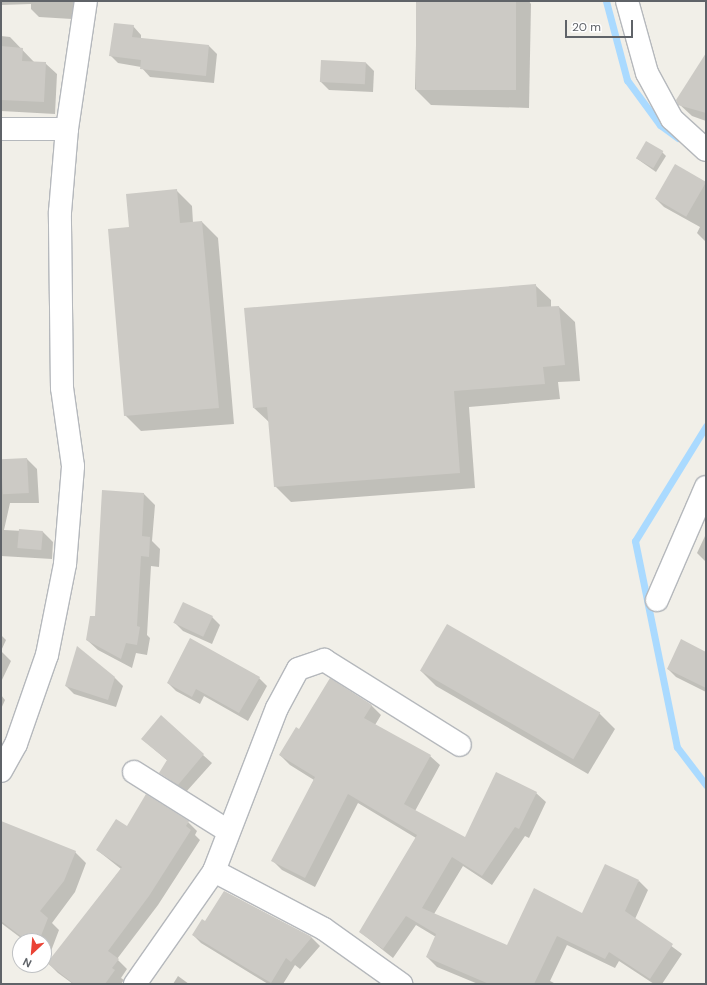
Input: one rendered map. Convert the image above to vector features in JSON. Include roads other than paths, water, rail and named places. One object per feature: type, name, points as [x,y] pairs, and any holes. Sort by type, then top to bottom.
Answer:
[{"type":"street","points":[[1,771],[16,744],[47,655],[65,564],[73,466],[62,388],[60,212],[67,128],[86,1]]},
{"type":"street","points":[[627,1],[647,73],[672,120],[706,150]]},
{"type":"street","points":[[1,129],[67,128]]},
{"type":"street","points":[[657,600],[706,487]]},
{"type":"street","points":[[135,984],[214,871],[228,831],[277,708],[298,670],[324,660],[460,745]]},
{"type":"street","points":[[134,772],[228,831]]},
{"type":"street","points":[[214,871],[324,929],[402,984]]},
{"type":"waterway","points":[[606,1],[627,80],[660,125],[678,138]]},
{"type":"waterway","points":[[706,426],[635,541],[677,747],[706,785]]}]
